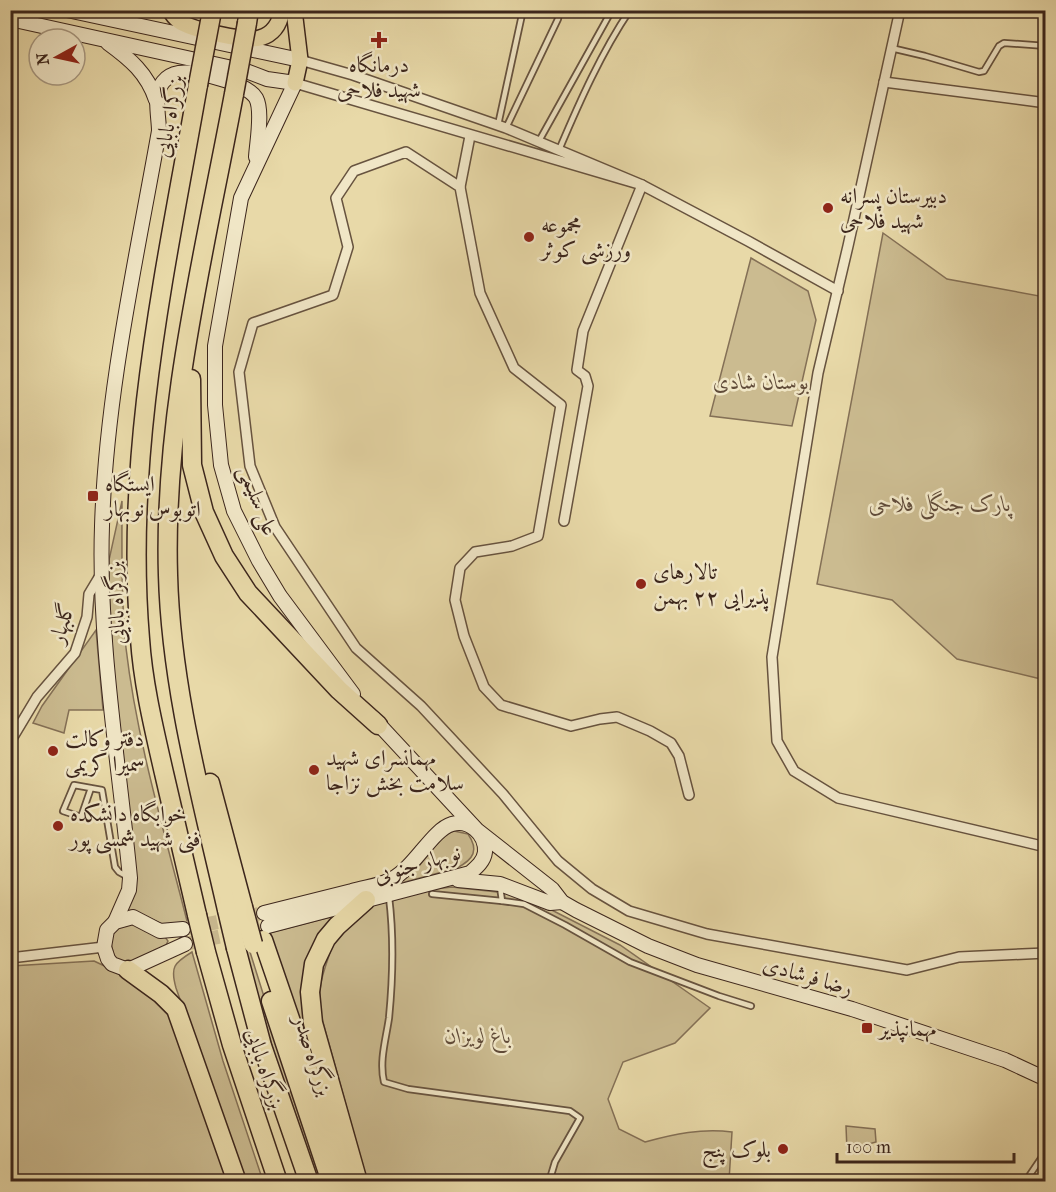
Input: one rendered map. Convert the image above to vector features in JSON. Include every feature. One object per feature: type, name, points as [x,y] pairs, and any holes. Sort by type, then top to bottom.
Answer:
[{"type":"highway","name":"بزرگراه بابایی","points":[[211,13],[157,319],[143,416],[137,494],[140,640],[150,709],[206,952],[232,1045],[278,1182]]},
{"type":"highway","name":"بزرگراه بابایی","points":[[248,17],[176,417],[168,494],[168,575],[172,639],[195,768],[251,924]]},
{"type":"highway","points":[[191,324],[192,465],[204,512],[224,556],[248,593],[339,690],[378,725]]},
{"type":"highway","name":"بزرگراه بابایی","points":[[182,696],[251,924],[262,1046],[309,1182]]},
{"type":"highway","points":[[358,1182],[313,1023],[310,992],[314,964],[326,939],[366,900]]},
{"type":"highway","points":[[251,924],[346,1182]]},
{"type":"highway","name":"بزرگراه صدر","points":[[251,924],[331,1182]]},
{"type":"highway","points":[[128,970],[176,1009],[237,1182]]},
{"type":"highway","points":[[219,1130],[243,1182]]},
{"type":"main road","points":[[67,10],[300,60]]},
{"type":"main road","points":[[83,14],[113,10]]},
{"type":"main road","points":[[170,10],[178,20],[188,25],[222,36],[258,39],[267,36],[276,28],[282,10]]},
{"type":"main road","name":"علی سلیمی","points":[[294,10],[300,60],[295,83],[241,198],[215,346],[215,405],[221,465],[234,511],[258,561],[280,596],[318,650],[378,725],[477,830],[552,889],[562,902]]},
{"type":"main road","points":[[10,19],[246,71],[267,79],[295,83]]},
{"type":"main road","points":[[104,40],[133,62],[151,84],[158,104]]},
{"type":"main road","points":[[185,944],[128,970],[112,964],[104,947],[107,930],[115,922],[129,890],[130,878],[107,654],[102,572],[102,526],[107,449],[119,359],[159,131],[158,93],[162,83],[170,76],[180,73],[209,76],[248,88],[255,96],[259,106],[256,164]]},
{"type":"main road","name":"نوبهار جنوبی","points":[[464,823],[477,830],[484,840],[485,853],[480,865],[470,873],[366,900],[251,924],[392,879],[415,861],[441,830],[451,824],[464,823]]},
{"type":"main road","points":[[453,879],[500,885],[550,903],[562,902]]},
{"type":"main road","name":"رضا فرشادی","points":[[562,902],[648,946],[697,965],[852,1009],[1005,1060],[1046,1079]]},
{"type":"main road","points":[[115,922],[133,917],[160,931],[183,929]]},
{"type":"street","points":[[900,10],[818,374],[772,657],[777,741],[794,771],[838,798],[1046,847]]},
{"type":"street","points":[[300,60],[352,75],[502,126],[642,185],[838,291]]},
{"type":"street","points":[[884,82],[1039,102],[1046,105]]},
{"type":"street","points":[[295,83],[642,185]]},
{"type":"street","points":[[470,136],[460,187],[480,293],[514,368],[561,405],[538,536],[512,546],[475,552],[460,568],[455,600],[464,636],[484,687],[501,705],[571,726],[600,718],[617,717],[650,731],[671,743],[679,756],[689,795]]},
{"type":"street","points":[[460,187],[406,152],[354,171],[336,198],[348,247],[333,295],[253,323],[239,372],[250,466],[275,527],[356,648],[421,706],[465,752],[558,861],[592,889],[629,911],[707,934],[908,970],[959,957],[1046,953]]},
{"type":"street","points":[[564,521],[588,386],[585,376],[576,370],[583,331],[642,185]]},
{"type":"street","name":"گلبهار","points":[[10,742],[37,698],[75,652],[87,617],[88,594],[102,572]]},
{"type":"street","points":[[10,958],[104,947]]},
{"type":"lane","points":[[502,126],[523,10]]},
{"type":"lane","points":[[502,126],[558,19],[560,10]]},
{"type":"lane","points":[[539,141],[612,10]]},
{"type":"lane","points":[[560,150],[570,124],[618,28],[630,10]]},
{"type":"lane","points":[[891,48],[979,72],[984,71],[999,46],[1004,43],[1046,46]]},
{"type":"lane","points":[[92,788],[81,818],[63,811],[74,785],[92,788],[102,790],[115,867],[130,878]]},
{"type":"lane","points":[[500,885],[502,901]]},
{"type":"lane","points":[[389,894],[394,947],[389,1016],[382,1065],[384,1082],[408,1089],[570,1111],[580,1118],[555,1162],[549,1182]]},
{"type":"lane","points":[[432,894],[524,904],[630,963],[718,996],[752,1006]]},
{"type":"lane","points":[[1025,1182],[1046,1151]]},
{"type":"green space","name":"پارک جنگلی فلاحی","points":[[883,233],[947,279],[1045,297],[1045,680],[957,659],[892,600],[817,584]]},
{"type":"green space","name":"بوستان شادی","points":[[751,258],[808,291],[816,320],[792,426],[710,416]]},
{"type":"green space","points":[[122,501],[123,611],[131,683],[152,788],[188,925],[171,928],[138,913],[122,912],[132,899],[136,882],[115,692],[109,590],[109,560]]},
{"type":"green space","points":[[96,630],[103,710],[69,710],[64,733],[33,723],[42,706]]},
{"type":"green space","points":[[203,771],[250,952],[293,1089],[326,1181],[317,1181],[270,1040],[240,931]]},
{"type":"green space","points":[[454,831],[468,834],[474,849],[471,858],[457,868],[394,885],[419,866],[445,834]]},
{"type":"green space","name":"باغ لویزان","points":[[452,887],[506,893],[540,904],[620,945],[710,1008],[675,1043],[623,1062],[608,1099],[619,1129],[645,1142],[688,1133],[732,1132],[729,1181],[367,1181],[321,1015],[321,981],[336,931],[362,911],[396,897]]},
{"type":"green space","points":[[342,914],[312,956],[334,1118],[265,934]]},
{"type":"green space","points":[[129,923],[165,937],[168,941],[166,945],[131,964],[117,960],[110,939],[116,929]]},
{"type":"green space","points":[[192,952],[223,1061],[263,1181],[247,1181],[233,1149],[176,988],[173,975],[175,966]]},
{"type":"green space","points":[[94,961],[137,984],[156,1000],[171,1019],[230,1181],[11,1182],[11,966]]},
{"type":"green space","points":[[846,1126],[875,1129],[876,1142],[847,1150]]},
{"type":"tunnel","points":[[183,929],[264,913]]},
{"type":"tunnel","points":[[185,944],[268,926]]},
{"type":"place","name":"درمانگاه شهید فلاحی","points":[[379,40]]},
{"type":"place","name":"دبیرستان پسرانه شهید فلاحی","points":[[828,208]]},
{"type":"place","name":"مجموعه ورزشی کوثر","points":[[529,237]]},
{"type":"place","name":"ایستگاه اتوبوس نوبهار","points":[[93,496]]},
{"type":"place","name":"تالارهای پذیرایی ۲۲ بهمن","points":[[641,584]]},
{"type":"place","name":"دفتر وکالت سمیرا کریمی","points":[[53,751]]},
{"type":"place","name":"مهمانسرای شهید سلامت بخش نزاجا","points":[[314,770]]},
{"type":"place","name":"خوابگاه دانشکده فنی شهید شمسی پور","points":[[58,826]]},
{"type":"place","name":"مهمانپذیر","points":[[867,1028]]},
{"type":"place","name":"بلوک پنج","points":[[783,1149]]}]
